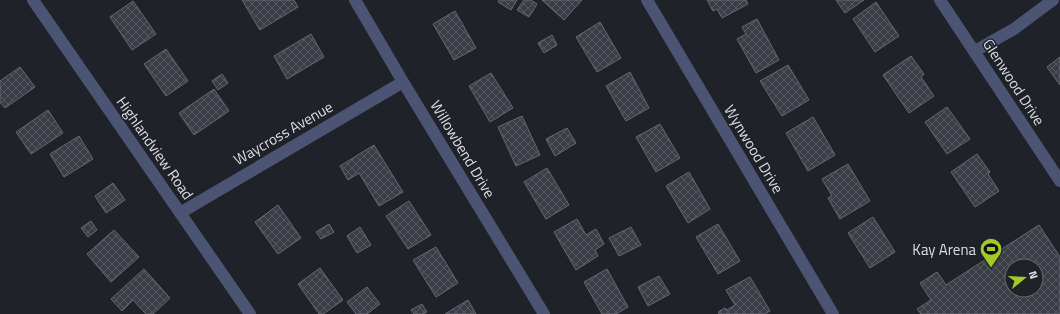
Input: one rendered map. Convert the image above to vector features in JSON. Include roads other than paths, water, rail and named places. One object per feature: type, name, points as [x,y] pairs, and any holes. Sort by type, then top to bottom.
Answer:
[{"type":"street","name":"Highlandview Road","points":[[33,0],[250,314]]},
{"type":"street","name":"Willowbend Drive","points":[[356,0],[403,82],[544,314]]},
{"type":"street","name":"Wynwood Drive","points":[[647,0],[833,314]]},
{"type":"street","name":"Glenwood Drive","points":[[940,0],[1060,181]]},
{"type":"street","points":[[975,51],[1014,29],[1053,0]]},
{"type":"street","name":"Waycross Avenue","points":[[180,212],[403,82]]},
{"type":"place","name":"Kay Arena","points":[[991,268]]}]
